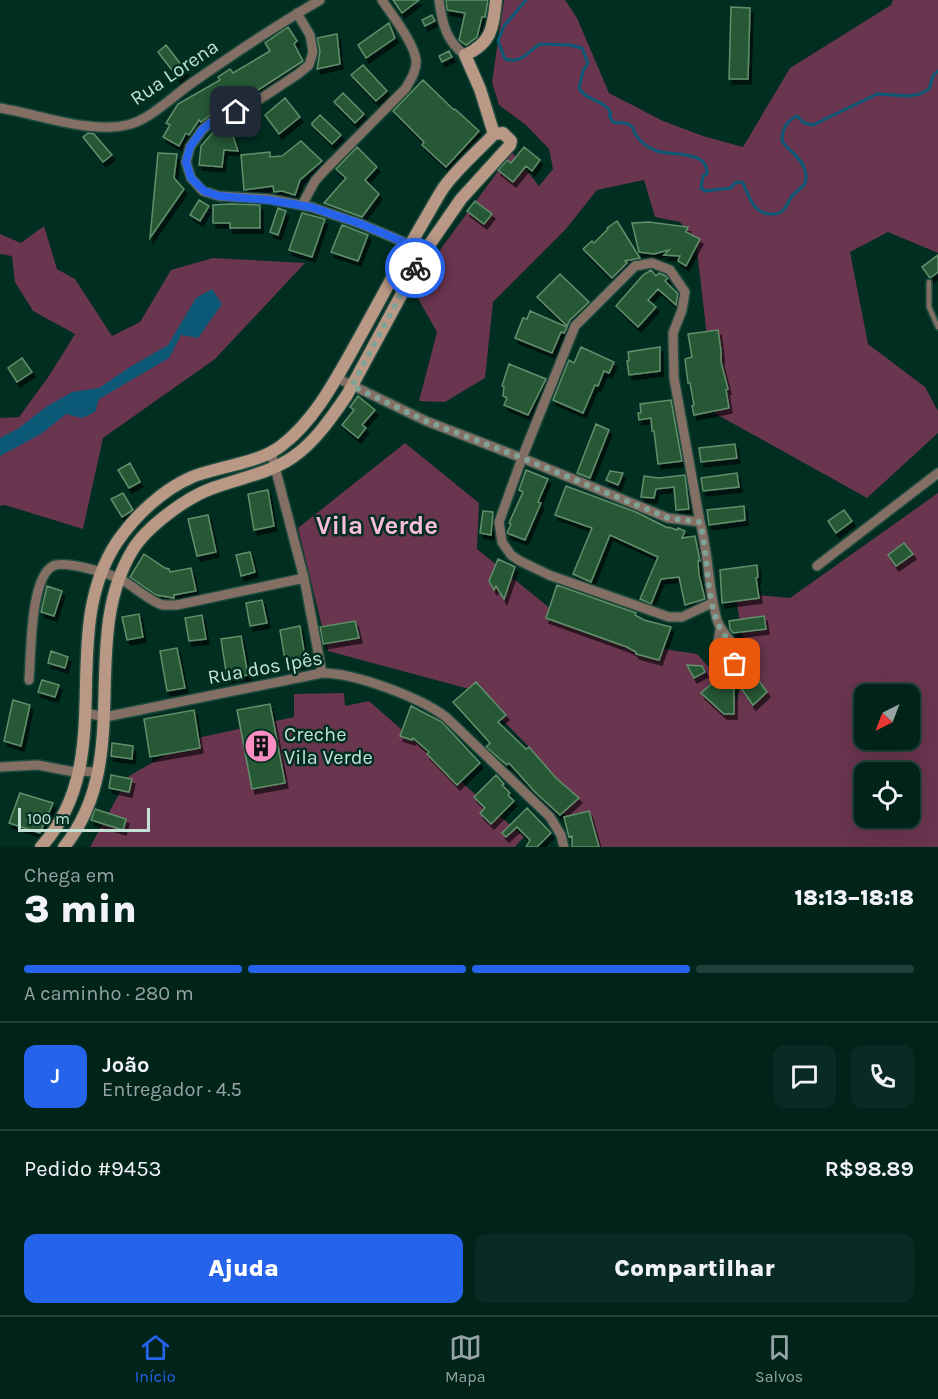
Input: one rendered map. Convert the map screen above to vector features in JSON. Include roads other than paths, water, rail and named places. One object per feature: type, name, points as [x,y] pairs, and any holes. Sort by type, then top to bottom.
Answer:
[{"type":"street","name":"Rua Lorena","points":[[0,108],[59,121],[96,126],[127,125],[160,107],[297,13],[320,0]]},
{"type":"street","points":[[302,205],[315,180],[406,88],[414,74],[416,60],[411,47],[382,0]]},
{"type":"street","points":[[439,0],[442,24],[452,43],[465,55],[480,89],[494,134]]},
{"type":"street","points":[[465,55],[478,50],[487,38],[493,23],[496,0]]},
{"type":"street","points":[[297,13],[310,35],[313,52],[309,65],[251,105],[214,120],[202,130],[190,147],[186,162],[191,178],[204,191],[219,196],[302,205],[361,224],[425,251]]},
{"type":"street","points":[[41,847],[56,830],[80,771],[86,713],[89,622],[94,596],[102,573],[118,542],[158,498],[192,477],[271,452],[281,446],[309,417],[337,378],[445,186],[494,134],[503,133],[511,141],[510,146],[461,199],[425,251],[352,386],[335,413],[315,436],[294,456],[276,467],[210,489],[175,509],[151,528],[132,550],[120,578],[108,620],[105,717],[99,772],[74,834],[64,847]]},
{"type":"street","points":[[712,603],[682,617],[669,617],[549,575],[510,555],[502,542],[499,522],[575,326],[635,266],[652,263],[670,270],[685,292],[682,310],[673,333],[674,378],[705,540],[712,603],[720,629]]},
{"type":"street","points":[[337,378],[426,421],[668,518],[700,522]]},
{"type":"street","points":[[271,452],[304,578],[322,673]]},
{"type":"street","points":[[817,566],[938,473]]},
{"type":"street","points":[[29,680],[40,583],[46,572],[54,566],[64,564],[120,578],[162,604],[170,605],[304,578]]},
{"type":"street","name":"Rua dos Ipês","points":[[86,713],[105,717],[322,673],[336,673],[351,677],[410,696],[446,717],[550,817],[561,835],[564,847]]},
{"type":"street","points":[[0,768],[38,765],[99,772]]},
{"type":"lane","points":[[929,282],[929,307],[938,327]]},
{"type":"water","points":[[212,289],[222,304],[198,338],[181,335],[169,358],[99,399],[95,412],[82,418],[66,414],[41,434],[0,456],[0,438],[19,428],[46,407],[72,392],[99,388],[168,345],[196,298]]},
{"type":"waterway","points":[[526,0],[504,26],[498,41],[505,59],[520,59],[540,44],[570,45],[582,48],[588,63],[583,71],[579,88],[586,96],[604,105],[611,113],[609,115],[613,122],[629,124],[640,140],[654,150],[688,155],[702,161],[706,166],[707,174],[703,176],[701,188],[705,191],[731,188],[735,183],[743,183],[755,207],[768,214],[777,214],[782,211],[806,180],[801,161],[782,141],[784,129],[790,120],[797,116],[804,123],[813,125],[877,94],[908,96],[920,94],[929,89],[933,76],[938,71]]},
{"type":"place","name":"Creche Vila Verde","points":[[261,746]]},
{"type":"district","name":"Vila Verde","points":[[377,525]]}]
